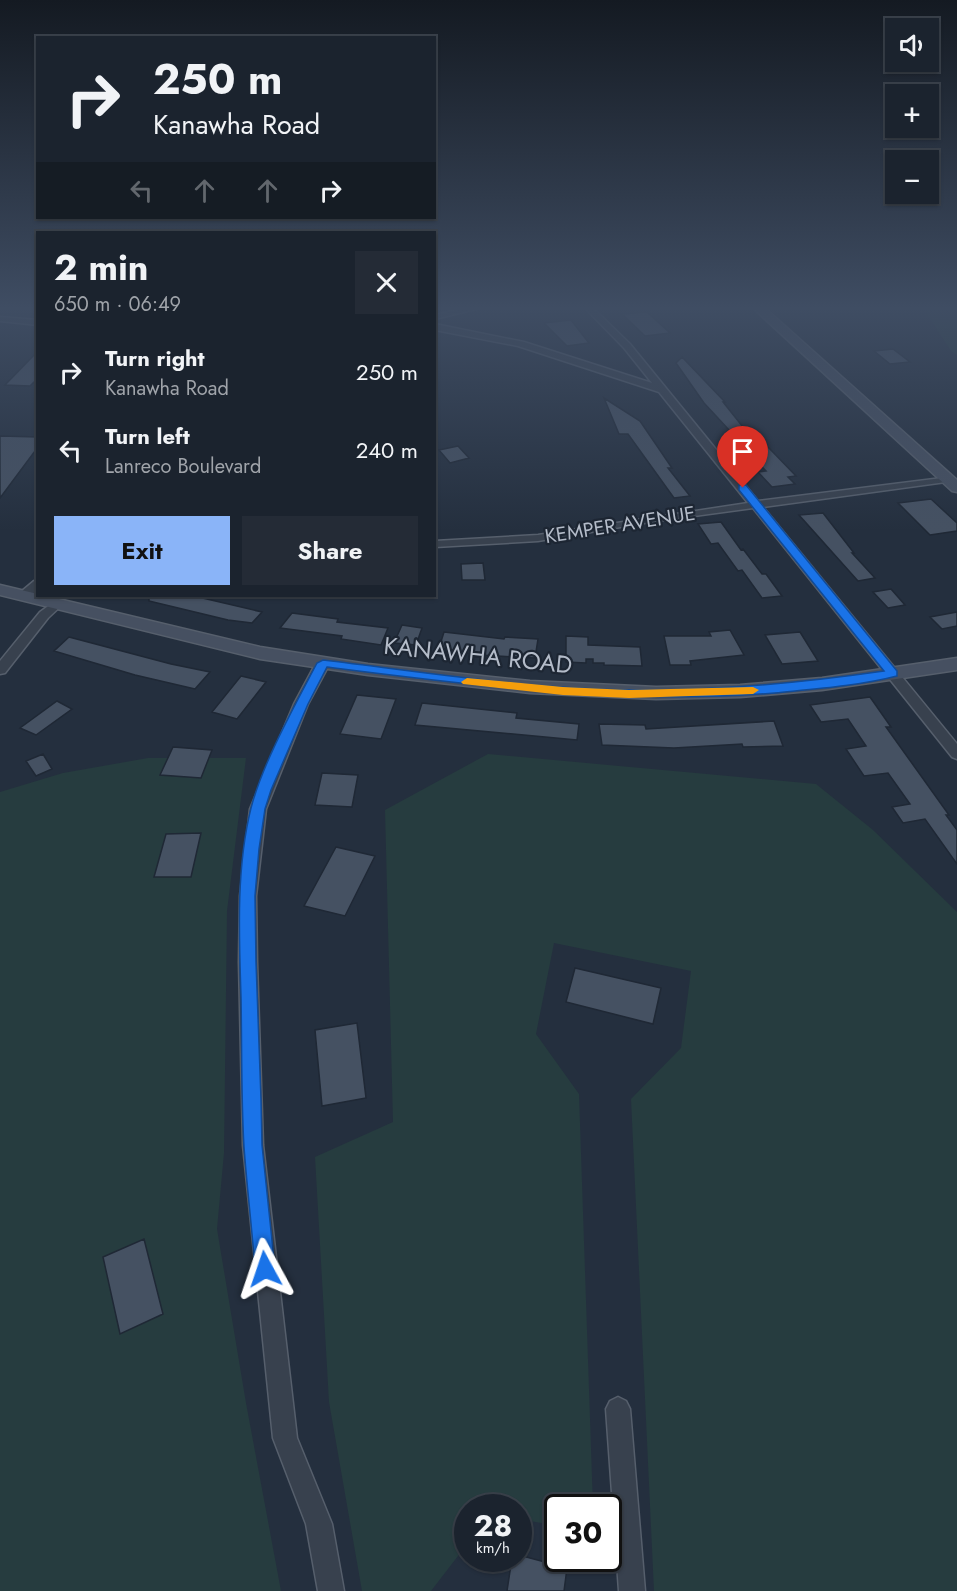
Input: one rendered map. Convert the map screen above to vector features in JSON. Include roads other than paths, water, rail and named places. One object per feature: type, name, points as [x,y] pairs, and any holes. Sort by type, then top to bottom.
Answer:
[{"type":"street","points":[[643,383],[660,389]]},
{"type":"street","points":[[656,383],[957,754]]},
{"type":"street","points":[[841,383],[957,488]]},
{"type":"street","name":"KEMPER AVENUE","points":[[436,544],[538,538],[756,504],[946,479]]},
{"type":"street","name":"KANAWHA ROAD","points":[[0,590],[32,589]]},
{"type":"street","name":"KANAWHA ROAD","points":[[47,597],[58,603],[197,640],[323,663],[490,684],[629,694],[742,691],[804,686],[957,664]]},
{"type":"street","points":[[0,670],[44,615],[58,603]]},
{"type":"street","points":[[323,663],[301,704],[258,809],[248,896],[248,962],[253,1145],[285,1438],[319,1524],[332,1591]]},
{"type":"street","points":[[618,1409],[632,1591]]}]
